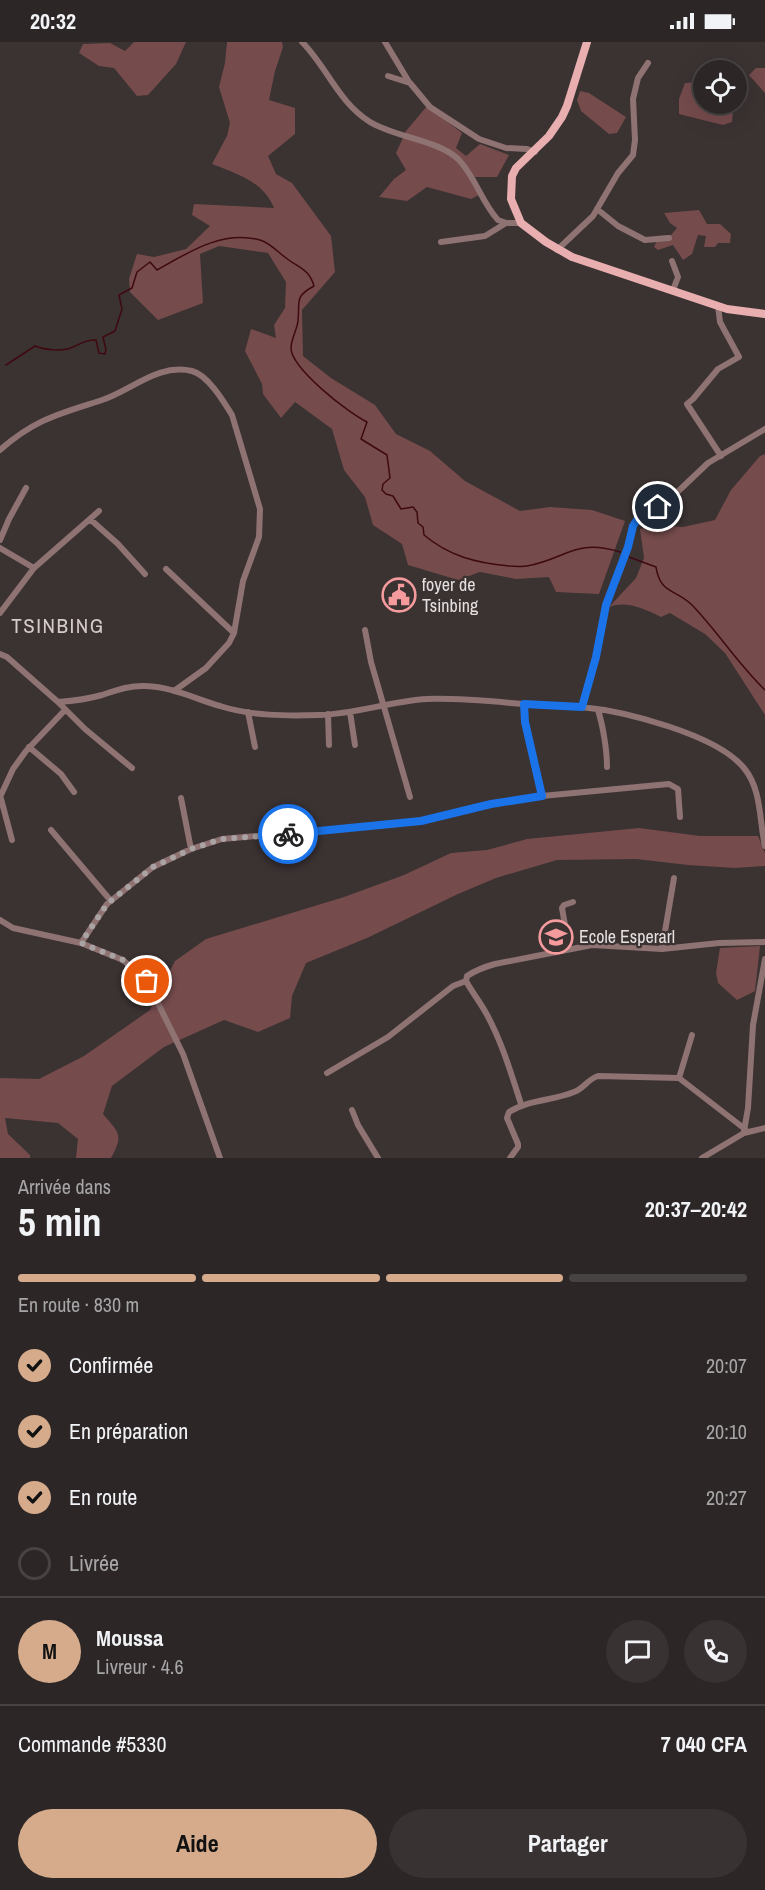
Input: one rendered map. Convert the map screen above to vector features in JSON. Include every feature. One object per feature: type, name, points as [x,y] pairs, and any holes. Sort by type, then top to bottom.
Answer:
[{"type":"main road","points":[[587,42],[564,111],[556,127],[535,152],[516,168],[512,176],[511,199],[521,223],[557,249],[584,261],[718,306],[765,314]]},
{"type":"street","points":[[302,42],[342,98],[360,114],[376,125],[436,147],[457,159],[498,220],[506,223],[521,223]]},
{"type":"street","points":[[385,42],[410,83],[430,107],[479,139],[506,148],[527,148],[535,152]]},
{"type":"street","points":[[557,249],[588,221],[618,173],[633,155],[635,140],[633,99],[638,78],[648,63]]},
{"type":"street","points":[[388,76],[410,83]]},
{"type":"street","points":[[597,209],[618,226],[645,240],[669,238]]},
{"type":"street","points":[[441,242],[485,236],[506,223]]},
{"type":"street","points":[[672,261],[678,277],[673,290]]},
{"type":"street","points":[[718,306],[720,322],[739,357],[718,369],[687,404],[721,456]]},
{"type":"street","points":[[0,450],[23,432],[59,413],[102,400],[148,377],[178,370],[196,372],[224,401],[232,415],[260,509],[259,537],[243,581],[234,633],[216,659],[174,691]]},
{"type":"street","points":[[582,707],[596,657],[606,605],[628,547],[633,526],[637,520],[669,500],[708,463],[765,429]]},
{"type":"street","points":[[1,535],[26,488]]},
{"type":"street","points":[[0,613],[34,568],[99,511]]},
{"type":"street","points":[[91,520],[118,544],[145,574]]},
{"type":"street","points":[[0,548],[34,568]]},
{"type":"street","points":[[166,569],[234,633]]},
{"type":"street","points":[[365,630],[368,652],[410,797]]},
{"type":"street","points":[[0,654],[7,657],[132,768]]},
{"type":"street","points":[[58,702],[100,695],[129,687],[146,686],[174,691],[220,706],[248,712],[286,715],[350,712],[425,699],[474,699],[598,710],[677,728],[734,759],[744,768],[758,798],[765,846]]},
{"type":"street","points":[[524,704],[525,722],[542,796]]},
{"type":"street","points":[[12,840],[0,796],[13,770],[29,747],[65,710]]},
{"type":"street","points":[[598,710],[603,726],[602,737],[607,756],[607,767]]},
{"type":"street","points":[[248,712],[255,747]]},
{"type":"street","points":[[350,712],[355,745]]},
{"type":"street","points":[[328,714],[330,745]]},
{"type":"street","points":[[29,747],[61,774],[74,792]]},
{"type":"street","points":[[81,943],[111,901],[153,867],[191,849],[222,839],[421,821],[491,804],[542,796],[669,784],[678,789],[680,817]]},
{"type":"street","points":[[181,798],[191,849]]},
{"type":"street","points":[[51,830],[111,901]]},
{"type":"street","points":[[662,949],[675,878]]},
{"type":"street","points":[[569,948],[562,908],[573,902]]},
{"type":"street","points":[[0,920],[13,928],[81,943],[123,960],[147,981],[183,1054],[220,1158]]},
{"type":"street","points":[[521,1104],[500,1042],[486,1013],[466,981],[467,976],[480,968],[569,948],[610,945],[662,949],[718,943],[765,942]]},
{"type":"street","points":[[744,1131],[748,1108],[753,1025],[765,959]]},
{"type":"street","points":[[327,1073],[388,1036],[453,986],[466,981]]},
{"type":"street","points":[[679,1078],[692,1035]]},
{"type":"street","points":[[510,1158],[518,1144],[507,1114],[521,1104],[575,1092],[598,1076],[679,1078],[744,1131]]},
{"type":"street","points":[[352,1110],[358,1125],[378,1158]]},
{"type":"street","points":[[702,1158],[744,1131],[765,1128]]},
{"type":"shaded area","points":[[134,42],[186,42],[176,64],[148,95],[137,96],[114,68],[99,66],[79,53],[83,44],[110,43],[125,51]]},
{"type":"shaded area","points":[[227,42],[282,42],[283,47],[269,100],[295,108],[295,134],[268,156],[276,174],[292,183],[331,236],[335,272],[302,310],[303,356],[331,378],[375,405],[396,434],[430,451],[465,481],[520,511],[550,507],[592,510],[625,521],[599,594],[556,592],[549,577],[516,579],[480,572],[458,580],[408,565],[402,544],[373,525],[365,497],[344,470],[332,429],[295,402],[281,418],[263,394],[262,384],[245,351],[251,329],[276,338],[274,325],[285,308],[286,282],[268,253],[219,246],[200,254],[203,303],[158,320],[130,292],[129,279],[137,254],[154,257],[186,249],[210,226],[192,215],[194,204],[274,208],[263,191],[256,185],[240,175],[212,164],[227,136],[230,123],[219,87]]},
{"type":"shaded area","points":[[756,68],[765,68],[765,93],[749,75]]},
{"type":"shaded area","points":[[685,83],[693,83],[693,114],[733,114],[732,122],[723,125],[679,114],[679,99]]},
{"type":"shaded area","points":[[580,91],[589,93],[626,117],[617,133],[609,134],[581,111],[577,100]]},
{"type":"shaded area","points":[[427,106],[462,133],[456,148],[466,156],[480,144],[509,155],[497,177],[468,177],[479,195],[471,199],[427,187],[407,201],[379,197],[394,179],[406,170],[396,153],[406,131]]},
{"type":"shaded area","points":[[699,210],[707,224],[720,224],[731,234],[730,243],[718,243],[715,247],[704,247],[706,236],[698,235],[692,254],[683,260],[673,245],[658,250],[654,247],[659,236],[671,235],[677,228],[670,223],[664,213]]},
{"type":"shaded area","points":[[765,454],[765,715],[725,653],[705,634],[670,613],[661,617],[629,605],[609,607],[636,578],[644,558],[640,529],[656,525],[683,527],[715,520],[731,490],[760,456]]},
{"type":"shaded area","points":[[639,828],[700,836],[758,836],[765,853],[765,866],[735,868],[636,859],[557,860],[496,878],[367,938],[306,963],[292,996],[290,1018],[258,1032],[224,1020],[164,1047],[112,1086],[103,1114],[118,1134],[117,1144],[111,1158],[76,1158],[78,1139],[58,1123],[5,1118],[8,1134],[30,1155],[30,1158],[0,1158],[0,1078],[39,1079],[84,1056],[150,1010],[175,961],[206,939],[344,897],[404,875],[451,853],[487,850],[527,839]]},
{"type":"shaded area","name":"Ecole Esperarl","points":[[565,924],[570,946],[548,951],[543,929]]},
{"type":"shaded area","points":[[760,946],[755,991],[737,1000],[718,983],[716,973],[720,948]]},
{"type":"waterway","points":[[6,365],[35,346],[64,350],[96,340],[99,353],[105,354],[103,337],[115,331],[122,309],[119,295],[132,288],[137,272],[150,262],[157,270],[206,244],[219,240],[232,238],[260,240],[271,245],[303,269],[314,286],[303,293],[299,300],[297,324],[291,345],[293,357],[322,389],[367,422],[361,439],[387,455],[390,478],[383,484],[382,490],[393,496],[401,509],[413,507],[417,512],[418,523],[423,527],[424,535],[453,553],[485,563],[509,566],[540,563],[581,548],[605,548],[620,552]]},
{"type":"waterway","points":[[629,557],[656,567],[658,576],[665,587],[692,605],[765,690]]},
{"type":"way so far","points":[[147,981],[123,960],[81,943],[107,904],[153,867],[205,843],[222,839],[288,834]]},
{"type":"place","name":"foyer de Tsinbing","points":[[399,595]]},
{"type":"place","name":"Ecole Esperarl","points":[[556,937]]},
{"type":"district","name":"TSINBING","points":[[58,626]]},
{"type":"route","points":[[288,834],[421,821],[491,804],[542,796],[525,722],[524,704],[582,707],[596,657],[606,605],[628,547],[633,526],[637,520],[658,507]]}]
